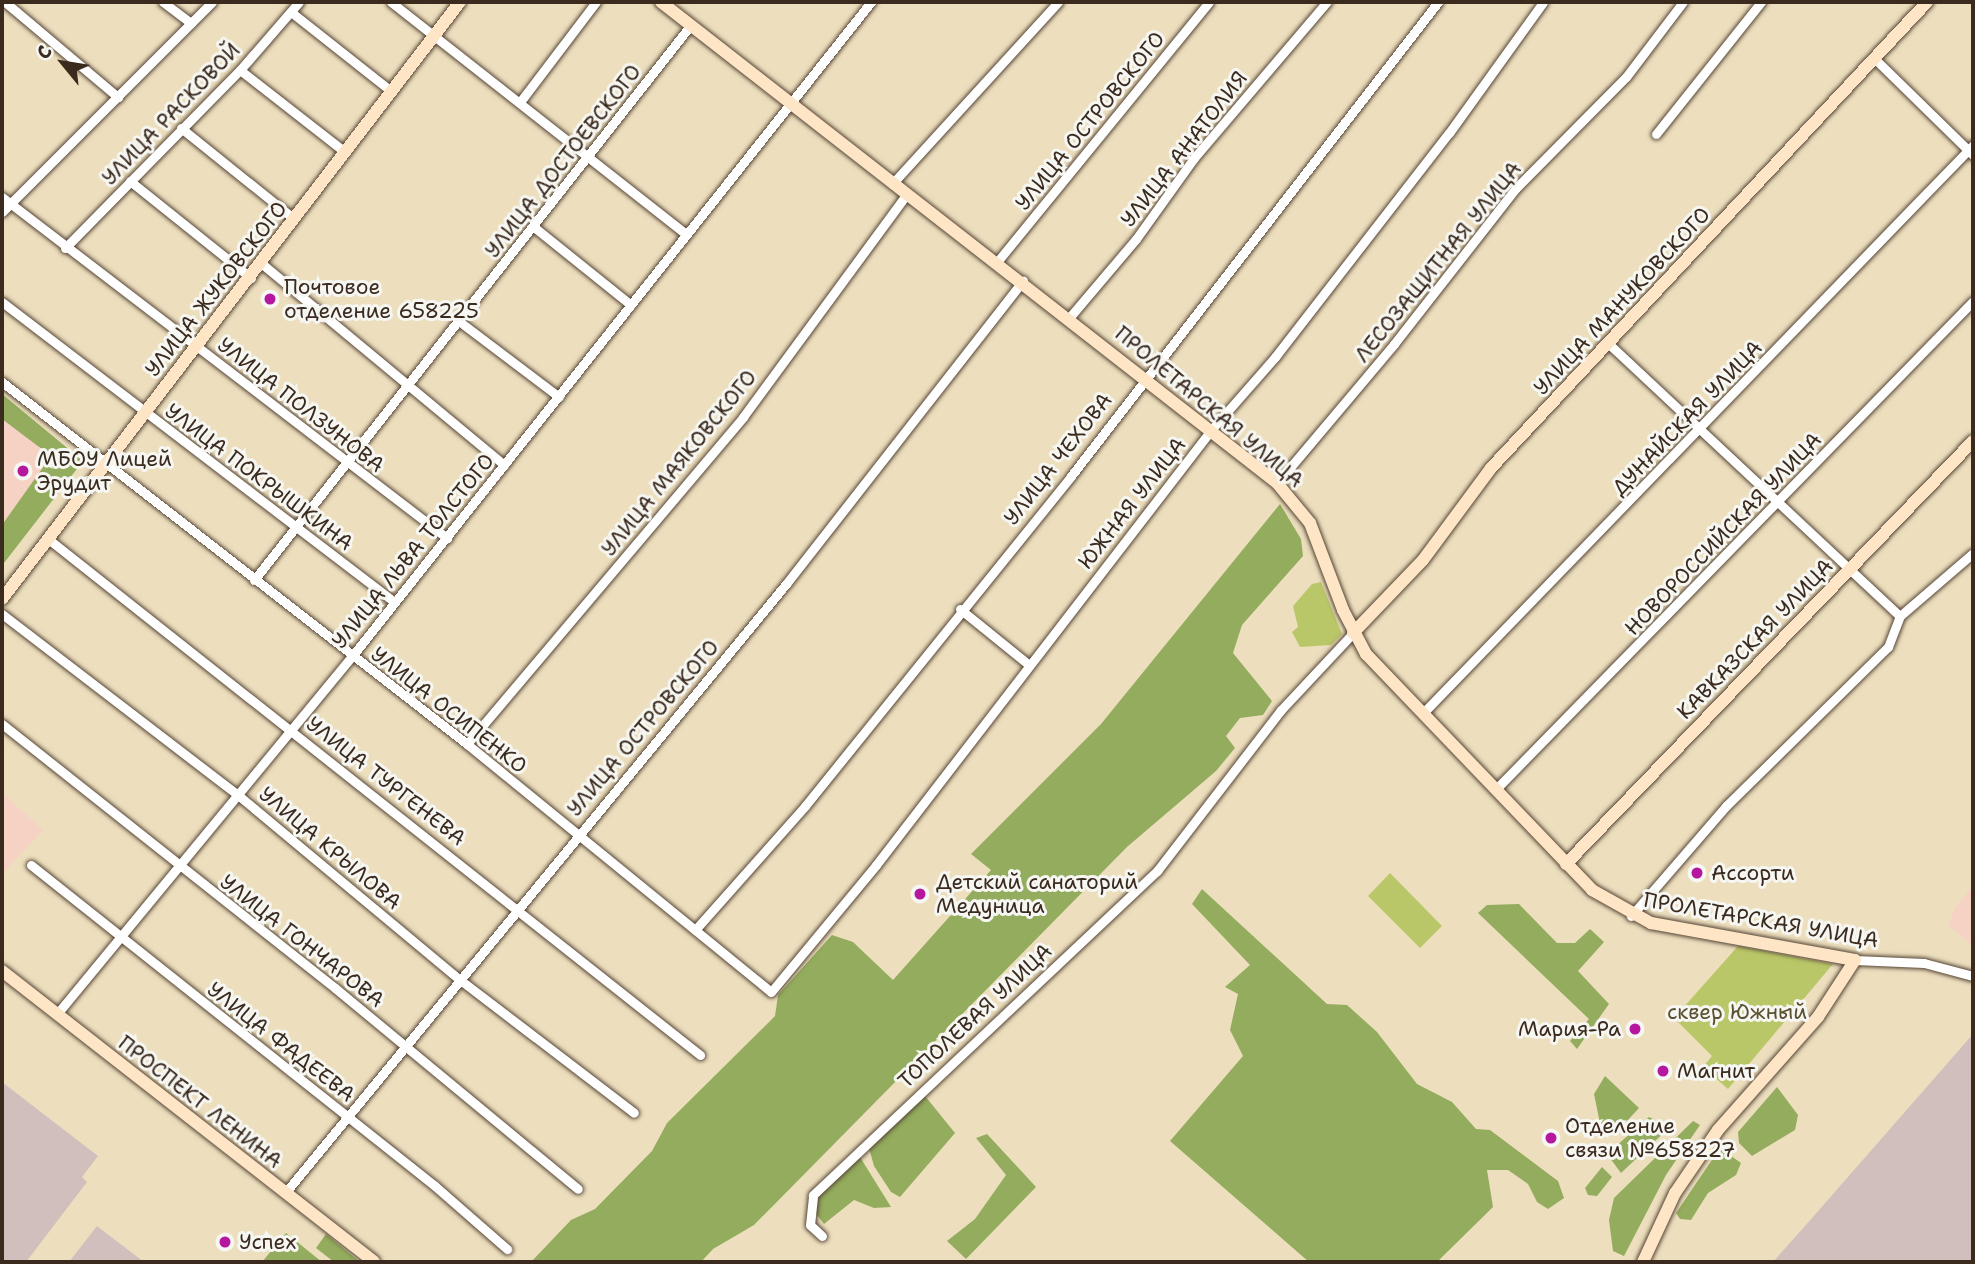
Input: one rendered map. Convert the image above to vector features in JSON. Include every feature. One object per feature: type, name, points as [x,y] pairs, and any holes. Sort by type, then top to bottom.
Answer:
[{"type":"street","points":[[5,2],[118,97]]},
{"type":"street","points":[[163,2],[191,23]]},
{"type":"street","points":[[2,212],[212,2]]},
{"type":"street","name":"УЛИЦА РАСКОВОЙ","points":[[65,248],[240,70],[299,2]]},
{"type":"street","points":[[391,2],[686,234]]},
{"type":"street","name":"УЛИЦА ЖУКОВСКОГО","points":[[2,599],[47,538],[108,464],[144,412],[251,278],[460,2]]},
{"type":"street","points":[[520,102],[596,2]]},
{"type":"street","name":"УЛИЦА ЛЬВА ТОЛСТОГО","points":[[57,1014],[447,538],[871,2]]},
{"type":"street","points":[[892,184],[1058,2]]},
{"type":"street","name":"УЛИЦА ОСТРОВСКОГО","points":[[998,262],[1209,2]]},
{"type":"street","name":"УЛИЦА АНАТОЛИЯ","points":[[1069,318],[1136,239],[1194,158],[1327,2]]},
{"type":"street","name":"УЛИЦА ЧЕХОВА","points":[[695,930],[805,806],[960,609],[1071,476],[1144,376],[1438,2]]},
{"type":"street","name":"ЮЖНАЯ УЛИЦА","points":[[771,992],[876,865],[1028,664],[1212,429],[1275,356],[1449,133],[1543,2]]},
{"type":"street","name":"ЛЕСОЗАЩИТНАЯ УЛИЦА","points":[[1277,483],[1394,344],[1516,188],[1626,77],[1683,2]]},
{"type":"street","points":[[1656,134],[1761,2]]},
{"type":"street","name":"УЛИЦА МАНУКОВСКОГО","points":[[1353,634],[1423,560],[1491,468],[1927,2]]},
{"type":"street","name":"ПРОЛЕТАРСКАЯ УЛИЦА","points":[[668,4],[690,26],[789,104],[1023,281],[1277,483],[1310,523],[1353,634],[1366,654],[1591,891],[1631,916],[1855,960],[1924,963],[1973,976]]},
{"type":"street","points":[[291,12],[391,91]]},
{"type":"street","name":"УЛИЦА ДОСТОЕВСКОГО","points":[[254,580],[460,322],[690,26]]},
{"type":"street","points":[[1875,59],[1972,150]]},
{"type":"street","points":[[240,70],[345,152]]},
{"type":"street","points":[[181,128],[294,219]]},
{"type":"street","name":"ДУНАЙСКАЯ УЛИЦА","points":[[1423,713],[1972,150]]},
{"type":"street","points":[[130,181],[251,278]]},
{"type":"street","name":"УЛИЦА МАЯКОВСКОГО","points":[[467,744],[743,417],[906,195]]},
{"type":"street","name":"УЛИЦА ПОЛЗУНОВА","points":[[2,197],[65,248],[447,538]]},
{"type":"street","points":[[534,227],[631,305]]},
{"type":"street","points":[[261,263],[504,465]]},
{"type":"street","name":"УЛИЦА ОСТРОВСКОГО","points":[[285,1193],[517,907],[786,584],[1023,281]]},
{"type":"street","name":"НОВОРОССИЙСКАЯ УЛИЦА","points":[[1496,789],[1779,504],[1973,301]]},
{"type":"street","name":"УЛИЦА ПОКРЫШКИНА","points":[[2,302],[395,602]]},
{"type":"street","points":[[460,322],[559,397]]},
{"type":"street","points":[[1609,344],[1900,615]]},
{"type":"street","name":"УЛИЦА ОСИПЕНКО","points":[[2,382],[467,744],[771,992]]},
{"type":"street","name":"КАВКАЗСКАЯ УЛИЦА","points":[[1566,864],[1973,441]]},
{"type":"street","name":"УЛИЦА ТУРГЕНЕВА","points":[[47,538],[517,907],[700,1055]]},
{"type":"street","points":[[1631,916],[1726,806],[1888,647],[1900,615],[1973,553]]},
{"type":"street","points":[[960,609],[1028,664]]},
{"type":"street","name":"УЛИЦА КРЫЛОВА","points":[[2,614],[239,795],[458,979],[634,1113]]},
{"type":"street","name":"ТОПОЛЕВАЯ УЛИЦА","points":[[822,1236],[810,1225],[813,1195],[1157,871],[1281,710],[1353,634]]},
{"type":"street","name":"УЛИЦА ГОНЧАРОВА","points":[[2,724],[405,1045],[578,1189]]},
{"type":"street","name":"УЛИЦА ФАДЕЕВА","points":[[31,865],[348,1116],[507,1249]]},
{"type":"street","points":[[1643,1262],[1675,1193],[1718,1130],[1818,1017],[1855,960]]},
{"type":"street","name":"ПРОСПЕКТ ЛЕНИНА","points":[[2,971],[374,1262]]},
{"type":"shaded area","points":[[2,401],[77,460],[2,555]]},
{"type":"shaded area","points":[[2,793],[43,830],[4,872],[2,871]]},
{"type":"shaded area","points":[[1973,886],[1973,946],[1948,925],[1956,906]]},
{"type":"shaded area","points":[[1973,1034],[1973,1262],[1773,1262],[1812,1218]]},
{"type":"shaded area","points":[[2,1082],[98,1156],[82,1177],[87,1182],[26,1262],[2,1262]]},
{"type":"shaded area","points":[[97,1226],[106,1233],[144,1262],[69,1262]]},
{"type":"green space","points":[[2,394],[83,461],[4,563],[2,525],[51,456],[2,419]]},
{"type":"green space","points":[[1280,504],[1301,539],[1303,556],[1242,625],[1233,653],[1272,701],[1263,715],[1240,718],[1226,736],[1235,748],[1216,771],[1127,847],[754,1225],[713,1249],[701,1262],[531,1262],[571,1220],[595,1209],[652,1151],[667,1123],[775,1016],[778,995],[832,935],[853,942],[893,980],[991,870],[971,854],[1101,724]]},
{"type":"green space","points":[[1321,582],[1342,634],[1331,645],[1300,647],[1292,632],[1298,627],[1293,606],[1312,584]]},
{"type":"green space","points":[[1390,873],[1442,926],[1420,948],[1368,896]]},
{"type":"green space","points":[[1202,889],[1327,1004],[1347,1005],[1377,1032],[1417,1084],[1452,1102],[1476,1129],[1490,1130],[1558,1181],[1564,1198],[1548,1209],[1537,1202],[1528,1184],[1508,1170],[1487,1170],[1493,1207],[1437,1262],[1309,1262],[1170,1141],[1243,1056],[1230,1030],[1238,994],[1225,987],[1250,965],[1192,904]]},
{"type":"green space","points":[[1519,904],[1557,943],[1575,943],[1590,929],[1604,942],[1578,971],[1609,1004],[1577,1049],[1570,1041],[1589,1019],[1478,913],[1487,905]]},
{"type":"green space","name":"сквер Южный","points":[[1738,946],[1833,964],[1728,1089],[1703,1067],[1712,1056],[1674,1018]]},
{"type":"green space","points":[[1605,1076],[1639,1108],[1614,1135],[1601,1128],[1594,1094]]},
{"type":"green space","points":[[1777,1087],[1798,1115],[1795,1130],[1752,1156],[1739,1143],[1738,1132]]},
{"type":"green space","points":[[925,1096],[955,1133],[900,1197],[891,1192],[874,1166],[869,1148]]},
{"type":"green space","points":[[1649,1117],[1670,1127],[1621,1173],[1607,1154]]},
{"type":"green space","points":[[1693,1121],[1700,1125],[1666,1175],[1624,1256],[1613,1251],[1609,1220],[1614,1198]]},
{"type":"green space","points":[[987,1134],[1036,1187],[966,1259],[947,1241],[975,1219],[1006,1175],[976,1138]]},
{"type":"green space","points":[[1720,1148],[1741,1163],[1736,1175],[1708,1193],[1691,1220],[1680,1219],[1676,1213]]},
{"type":"green space","points":[[860,1157],[891,1207],[874,1208],[854,1200],[824,1224],[813,1210],[819,1195]]},
{"type":"green space","points":[[1602,1167],[1612,1177],[1597,1196],[1588,1195],[1585,1188]]},
{"type":"green space","points":[[286,1233],[322,1262],[262,1262]]},
{"type":"green space","points":[[326,1234],[360,1262],[334,1262],[316,1248]]},
{"type":"place","name":"Почтовое отделение 658225","points":[[270,299]]},
{"type":"place","name":"МБОУ Лицей Эрудит","points":[[23,471]]},
{"type":"place","name":"Ассорти","points":[[1697,873]]},
{"type":"place","name":"Детский санаторий Медуница","points":[[920,894]]},
{"type":"place","name":"Мария-Ра","points":[[1635,1029]]},
{"type":"place","name":"Магнит","points":[[1663,1071]]},
{"type":"place","name":"Отделение связи №658227","points":[[1551,1138]]},
{"type":"place","name":"Успех","points":[[225,1242]]}]
